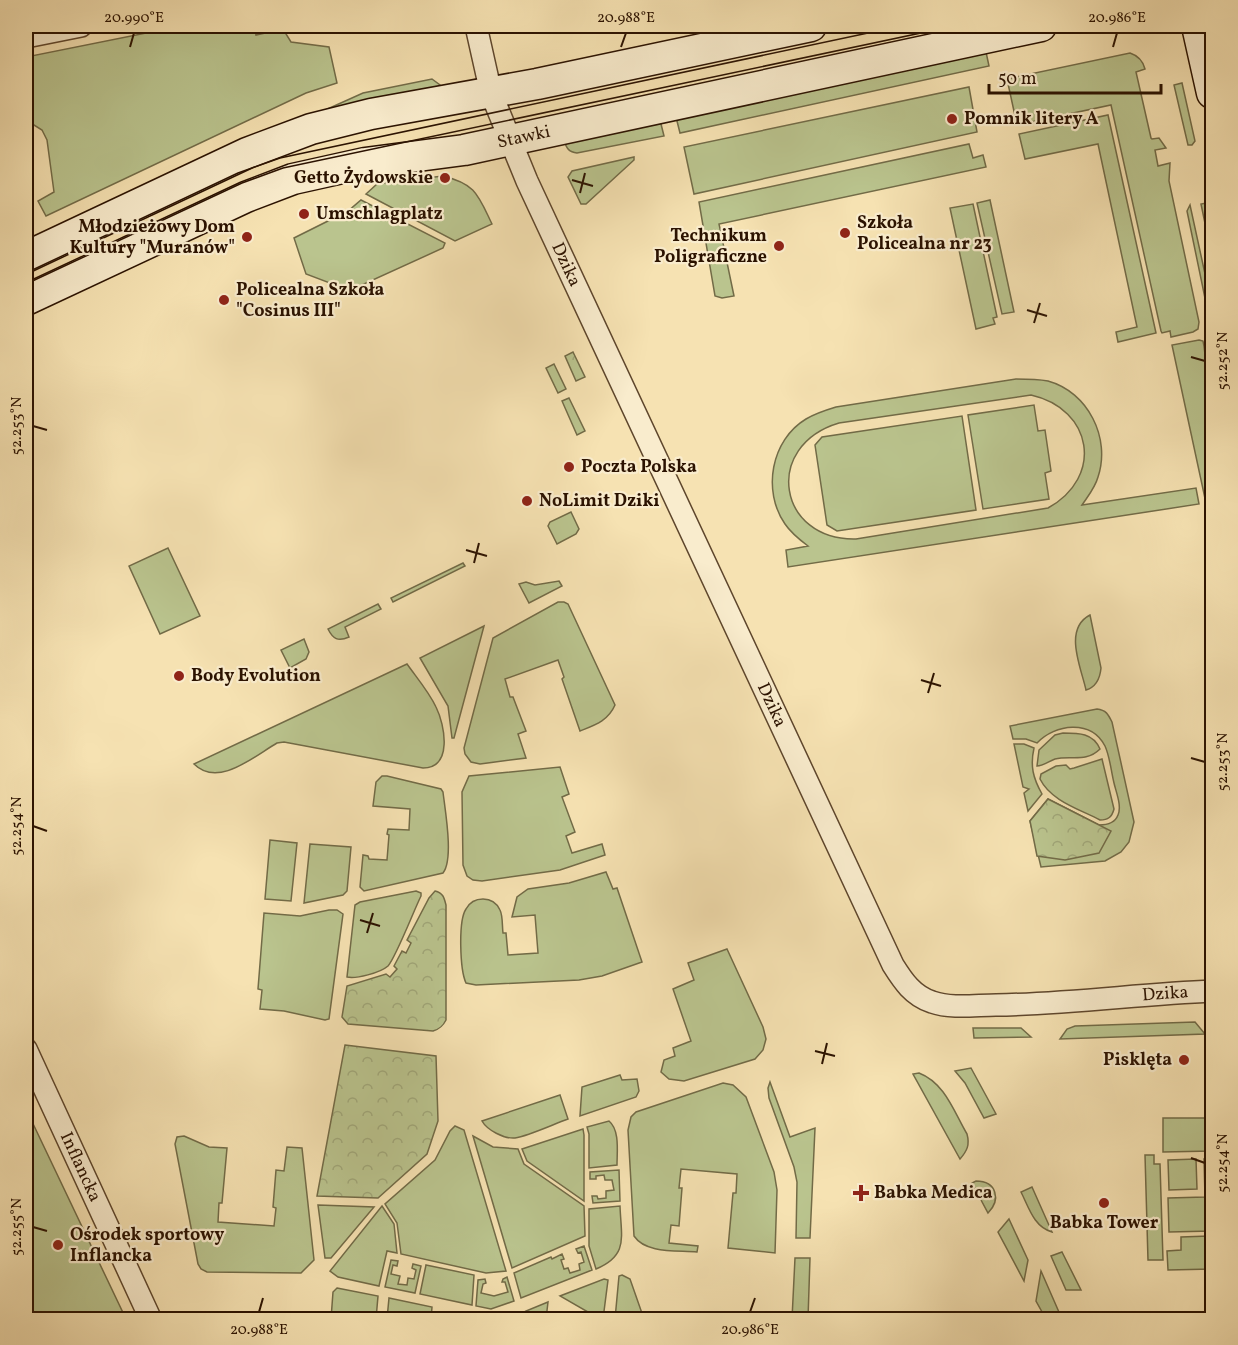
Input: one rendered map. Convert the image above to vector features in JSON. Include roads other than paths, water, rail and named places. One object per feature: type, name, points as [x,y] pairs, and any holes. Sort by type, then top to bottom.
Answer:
[{"type":"street","points":[[26,37],[81,26]]},
{"type":"street","name":"Dzika","points":[[476,26],[491,93],[510,140],[574,283],[902,981],[931,1002],[950,1006],[1043,1004],[1212,991]]},
{"type":"street","points":[[26,257],[247,153],[311,129],[371,114],[491,93],[811,26]]},
{"type":"street","name":"Stawki","points":[[26,300],[246,197],[293,179],[365,163],[464,150],[1041,26]]},
{"type":"street","points":[[1197,26],[1212,93]]},
{"type":"street","name":"Inflancka","points":[[26,1049],[151,1320]]},
{"type":"tram line","points":[[26,273],[238,173],[280,158],[901,26]]},
{"type":"tram line","points":[[26,284],[242,183],[283,168],[954,26]]},
{"type":"place","name":"Pomnik litery A","points":[[952,119]]},
{"type":"place","name":"Getto Żydowskie","points":[[445,178]]},
{"type":"place","name":"Umschlagplatz","points":[[304,214]]},
{"type":"place","name":"Szkoła Policealna nr 23","points":[[845,233]]},
{"type":"place","name":"Młodzieżowy Dom Kultury \"Muranów\"","points":[[247,237]]},
{"type":"place","name":"Technikum Poligraficzne","points":[[779,246]]},
{"type":"place","name":"Policealna Szkoła \"Cosinus III\"","points":[[224,300]]},
{"type":"place","name":"Poczta Polska","points":[[569,467]]},
{"type":"place","name":"NoLimit Dziki","points":[[527,501]]},
{"type":"place","name":"Body Evolution","points":[[179,676]]},
{"type":"place","name":"Pisklęta","points":[[1184,1060]]},
{"type":"place","name":"Babka Medica","points":[[861,1193]]},
{"type":"place","name":"Babka Tower","points":[[1104,1203]]},
{"type":"place","name":"Ośrodek sportowy Inflancka","points":[[58,1245]]}]
